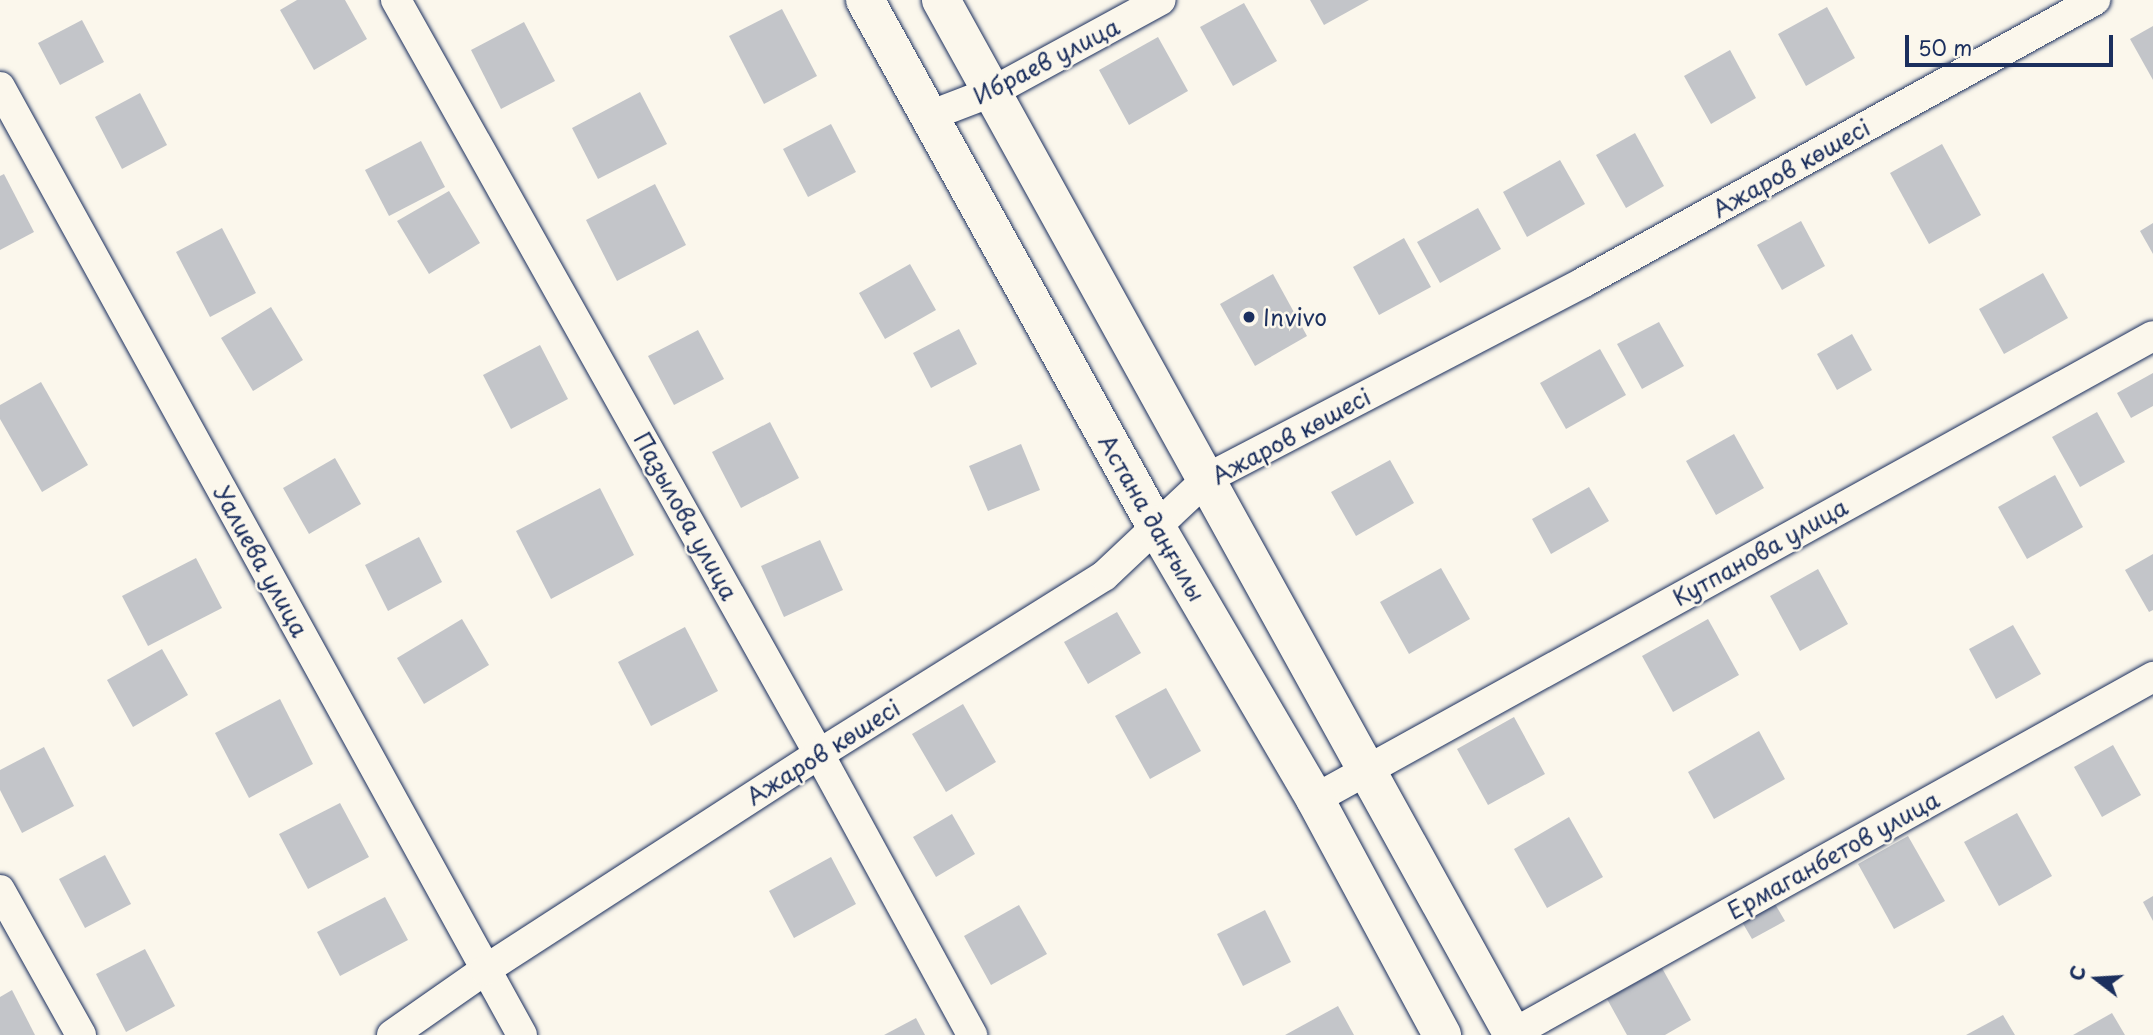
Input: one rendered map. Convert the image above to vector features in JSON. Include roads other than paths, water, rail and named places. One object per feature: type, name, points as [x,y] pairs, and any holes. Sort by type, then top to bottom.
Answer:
[{"type":"street","name":"Пазылова улица","points":[[396,0],[819,754],[972,1035]]},
{"type":"street","name":"Астана даңғылы","points":[[865,0],[1155,525],[1315,799],[1442,1035]]},
{"type":"street","points":[[942,0],[1208,478],[1512,1035]]},
{"type":"street","name":"Ибраев улица","points":[[929,116],[992,92],[1161,0]]},
{"type":"street","name":"Ажаров көшесі","points":[[392,1035],[485,970],[819,754],[1104,576],[1155,525],[1208,478],[1584,282],[2095,0]]},
{"type":"street","name":"Уалиева улица","points":[[0,87],[522,1035]]},
{"type":"street","name":"Кутпанова улица","points":[[1315,799],[1366,768],[2153,336]]},
{"type":"street","name":"Ермаганбетов улица","points":[[1512,1035],[2153,677]]},
{"type":"street","points":[[0,890],[81,1035]]},
{"type":"place","name":"Invivo","points":[[1249,317]]}]
